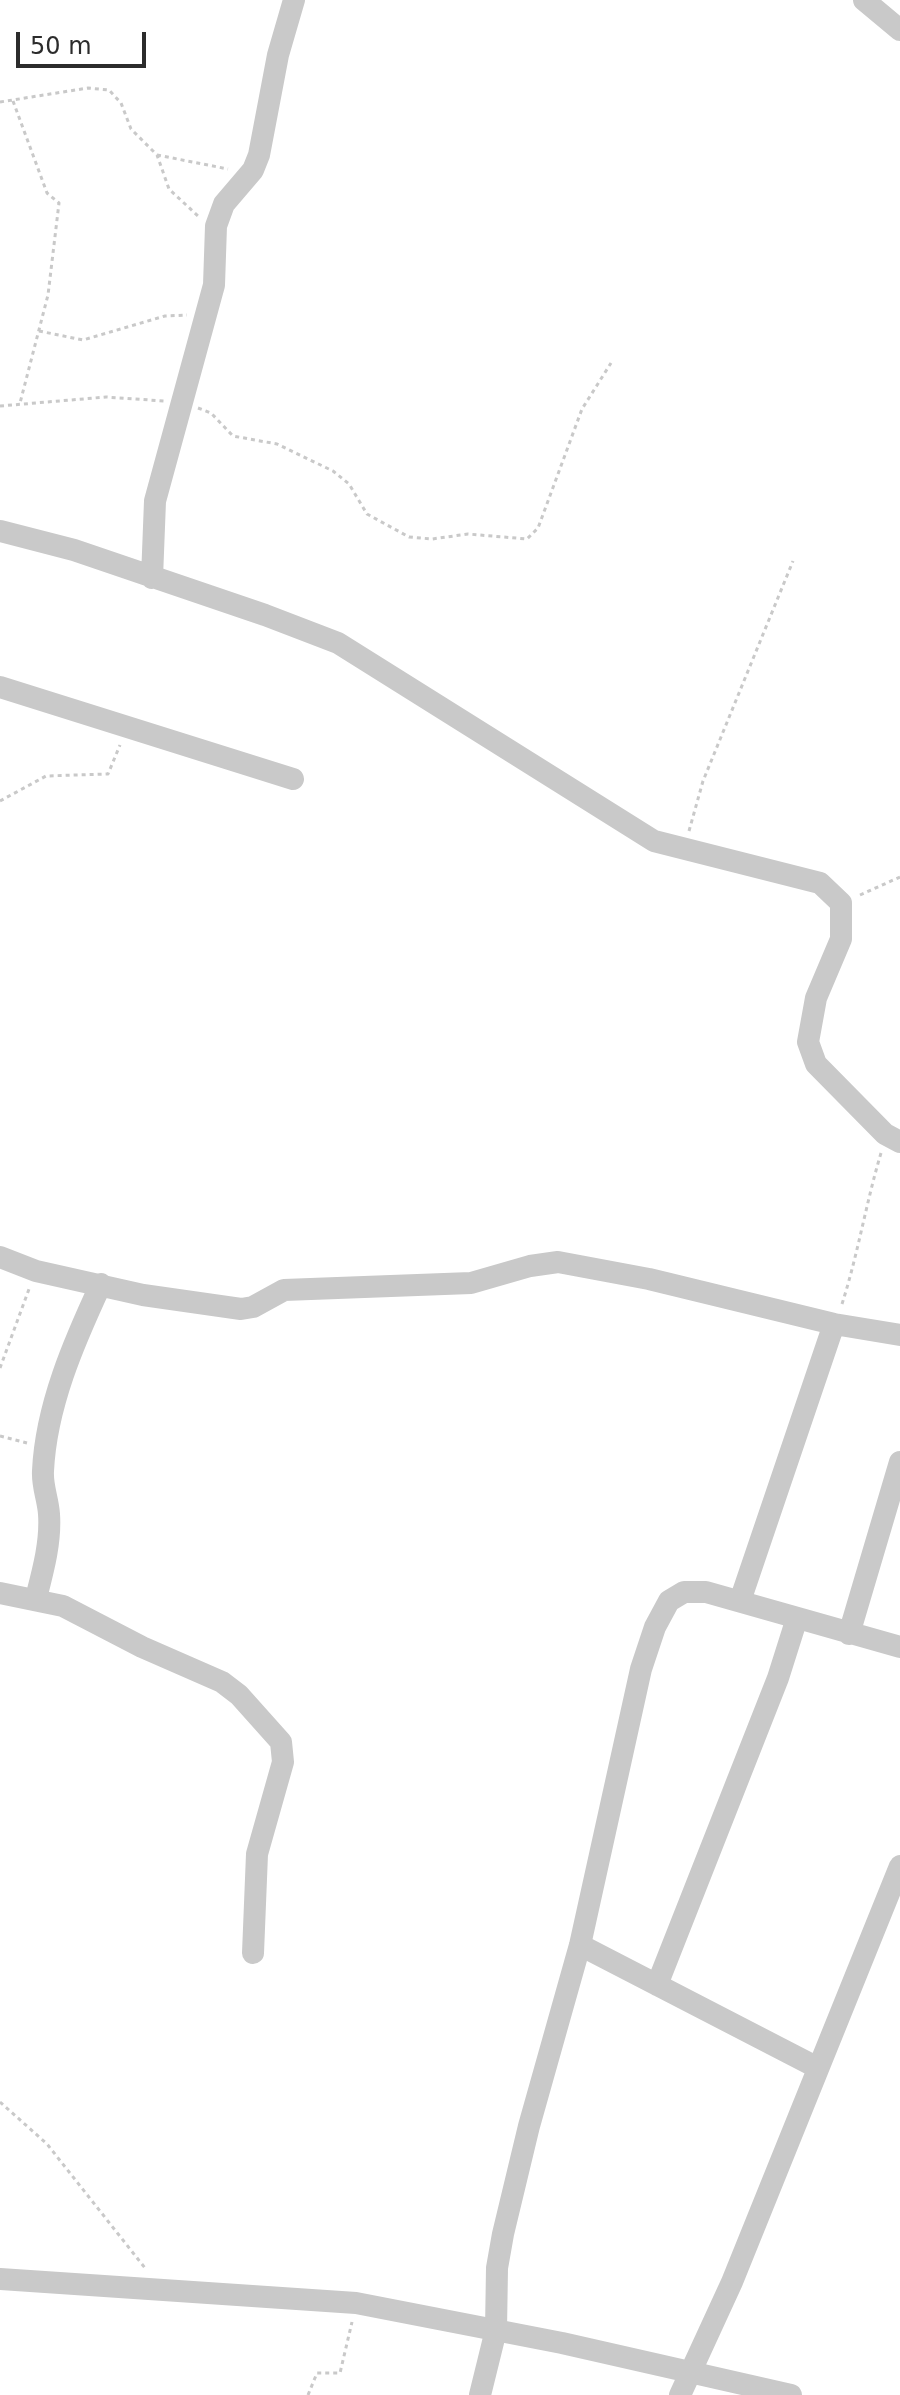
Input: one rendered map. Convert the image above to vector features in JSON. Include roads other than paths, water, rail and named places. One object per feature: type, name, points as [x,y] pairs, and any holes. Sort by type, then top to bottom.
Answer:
[{"type":"street","points":[[152,578],[155,501],[214,285],[216,226],[224,204],[259,155],[278,55],[294,0]]},
{"type":"street","points":[[864,0],[900,30]]},
{"type":"street","points":[[0,531],[74,550],[338,643],[654,841],[820,883],[841,903],[841,939],[816,998],[808,1042],[816,1064],[892,1138]]},
{"type":"street","points":[[0,687],[293,779]]},
{"type":"street","points":[[0,1257],[36,1271],[143,1295],[241,1309],[253,1307],[284,1290],[471,1283],[530,1266],[558,1262],[649,1279],[834,1324],[900,1335]]},
{"type":"street","points":[[36,1598],[50,1516],[43,1475],[45,1448],[65,1371],[101,1284]]},
{"type":"street","points":[[740,1601],[834,1324]]},
{"type":"street","points":[[849,1634],[895,1494],[900,1462]]},
{"type":"street","points":[[480,2395],[496,2330],[497,2268],[506,2219],[580,1945],[625,1735],[655,1627],[669,1601],[684,1592],[706,1592],[900,1647]]},
{"type":"street","points":[[0,1593],[63,1606],[142,1647],[222,1682],[281,1742],[283,1762],[257,1854],[253,1953]]},
{"type":"street","points":[[657,1985],[778,1678],[797,1618]]},
{"type":"street","points":[[680,2395],[737,2269],[900,1866]]},
{"type":"street","points":[[580,1945],[818,2068]]},
{"type":"street","points":[[0,2279],[356,2303],[496,2330],[791,2395]]}]
